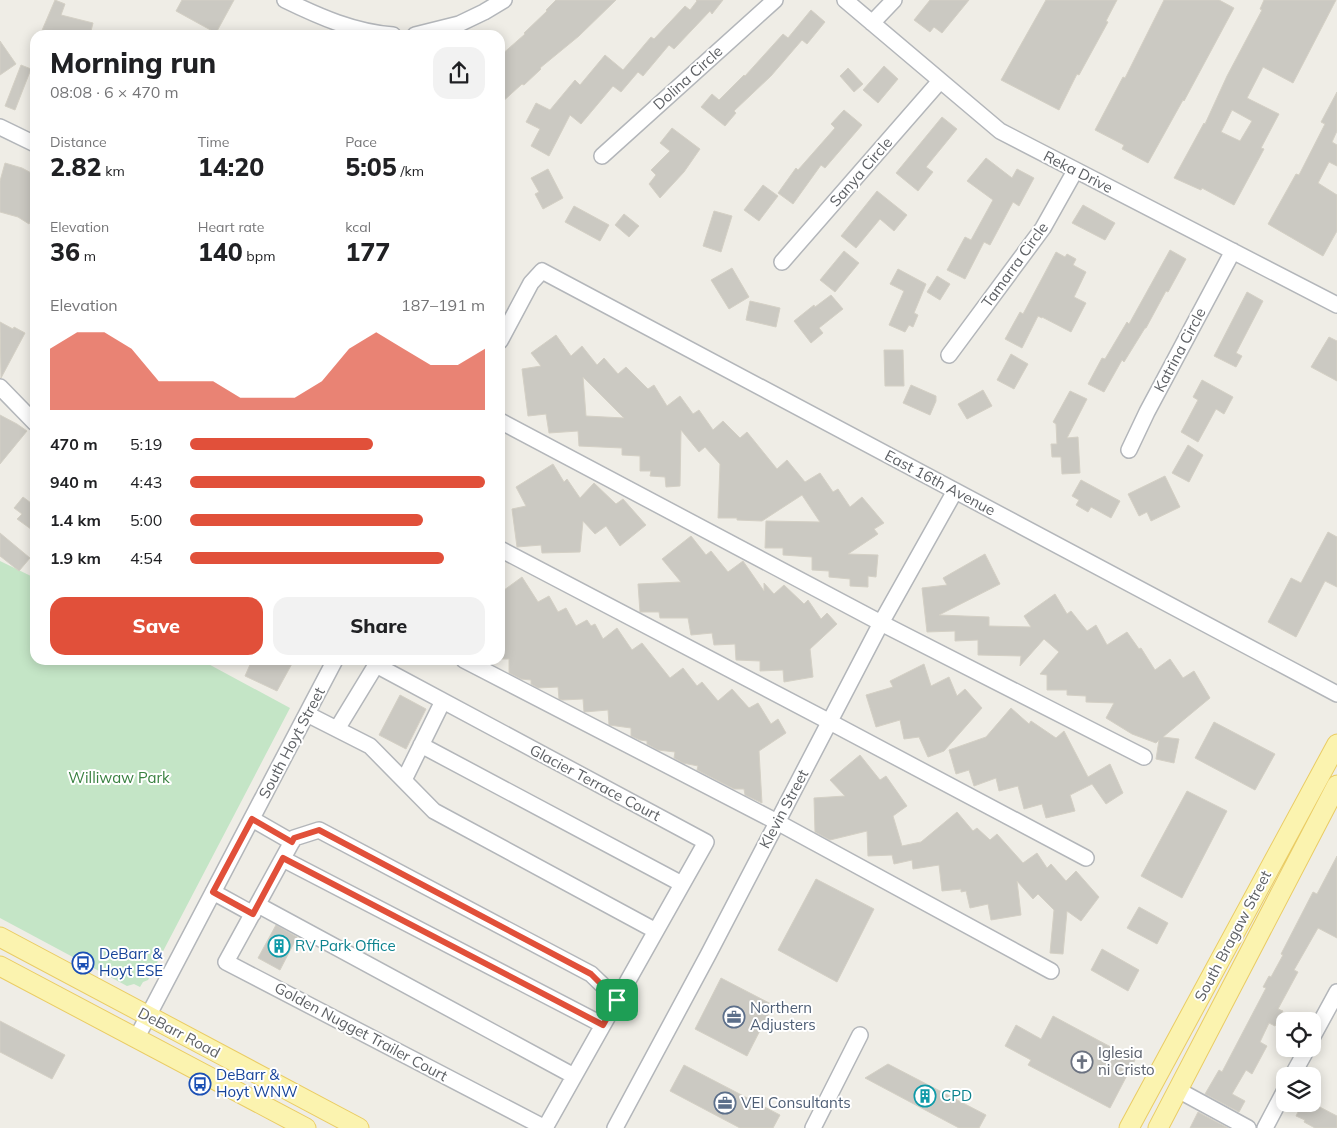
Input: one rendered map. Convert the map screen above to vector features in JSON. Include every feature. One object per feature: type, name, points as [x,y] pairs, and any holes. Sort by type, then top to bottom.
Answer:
[{"type":"main road","name":"South Bragaw Street","points":[[1129,1128],[1337,744]]},
{"type":"main road","name":"South Bragaw Street","points":[[1158,1128],[1337,785]]},
{"type":"main road","name":"DeBarr Road","points":[[0,937],[359,1128]]},
{"type":"main road","name":"DeBarr Road","points":[[0,966],[306,1128]]},
{"type":"street","points":[[285,0],[340,24],[361,30]]},
{"type":"street","points":[[435,30],[459,24],[504,0]]},
{"type":"street","name":"Dolina Circle","points":[[602,156],[775,0]]},
{"type":"street","name":"Reka Drive","points":[[845,0],[1000,131],[1337,305]]},
{"type":"street","points":[[872,23],[894,0]]},
{"type":"street","name":"Sanya Circle","points":[[782,262],[940,81]]},
{"type":"street","points":[[0,127],[30,142]]},
{"type":"street","name":"Tamarra Circle","points":[[950,354],[1043,228],[1075,171]]},
{"type":"street","name":"Katrina Circle","points":[[1129,450],[1147,412],[1233,251]]},
{"type":"street","name":"East 16th Avenue","points":[[505,319],[530,283],[542,271],[1337,694]]},
{"type":"street","points":[[0,387],[30,418]]},
{"type":"street","points":[[505,424],[882,623],[1144,757]]},
{"type":"street","name":"Klevin Street","points":[[615,1128],[882,623],[955,491]]},
{"type":"street","points":[[505,553],[1086,858]]},
{"type":"street","name":"South Hoyt Street","points":[[136,1039],[333,665]]},
{"type":"street","points":[[474,665],[777,822],[1051,971]]},
{"type":"street","name":"Glacier Terrace Court","points":[[337,729],[376,666],[706,842],[617,1000]]},
{"type":"street","points":[[404,780],[443,701]]},
{"type":"street","points":[[307,714],[370,746],[434,811],[656,931]]},
{"type":"street","points":[[421,745],[682,884]]},
{"type":"street","points":[[252,819],[292,842],[294,838],[319,830],[591,974],[617,1000]]},
{"type":"street","name":"Golden Nugget Trailer Court","points":[[292,842],[226,962],[545,1128],[617,1000]]},
{"type":"street","points":[[283,858],[603,1025]]},
{"type":"street","points":[[213,892],[311,933],[574,1076]]},
{"type":"street","points":[[1321,1021],[1337,992]]},
{"type":"street","points":[[813,1128],[860,1035]]},
{"type":"street","points":[[1178,1090],[1248,1128]]},
{"type":"street","points":[[1265,1128],[1276,1107]]},
{"type":"green space","name":"Williwaw Park","points":[[0,561],[30,576],[30,665],[210,665],[290,708],[148,980],[143,982],[140,987],[134,984],[127,986],[0,918]]},
{"type":"building","points":[[55,0],[65,4],[61,15],[93,23],[91,30],[42,30]]},
{"type":"building","points":[[182,0],[234,0],[218,30],[211,30],[176,11]]},
{"type":"building","points":[[556,0],[616,0],[579,36],[505,99],[505,52],[525,34]]},
{"type":"building","points":[[696,0],[723,0],[712,14],[710,11],[674,49],[669,45],[643,76],[638,72],[621,92],[613,86],[581,124],[570,115],[549,156],[531,146],[540,129],[526,122],[536,103],[550,110],[575,80],[580,85],[605,55],[623,70],[651,37],[654,39],[685,6],[690,10]]},
{"type":"building","points":[[930,0],[969,0],[942,33],[934,27],[930,32],[914,20]]},
{"type":"building","points":[[1046,0],[1117,0],[1106,21],[1108,22],[1079,75],[1077,74],[1059,110],[1001,80]]},
{"type":"building","points":[[1164,0],[1219,0],[1234,8],[1148,163],[1122,149],[1124,145],[1095,130],[1123,77],[1125,78]]},
{"type":"building","points":[[1264,0],[1336,0],[1293,83],[1263,67],[1247,98],[1279,114],[1261,148],[1264,149],[1234,205],[1202,188],[1201,190],[1174,178],[1205,124],[1227,76],[1262,10],[1260,9]],"holes":[[[1232,110],[1252,121],[1240,141],[1221,132]]]},
{"type":"building","points":[[811,10],[825,22],[807,44],[802,40],[771,76],[734,111],[736,113],[725,126],[701,107],[712,94],[719,100],[745,76],[783,34],[788,38]]},
{"type":"building","points":[[0,41],[16,64],[0,75]]},
{"type":"building","points":[[21,65],[30,69],[15,110],[5,106]]},
{"type":"building","points":[[884,66],[898,79],[878,103],[863,90]]},
{"type":"building","points":[[848,68],[863,84],[854,92],[840,76]]},
{"type":"building","points":[[1337,92],[1337,131],[1332,142],[1337,145],[1337,166],[1329,162],[1318,183],[1337,195],[1337,231],[1323,256],[1268,224],[1296,174],[1299,175],[1325,124],[1321,122]]},
{"type":"building","points":[[844,110],[862,125],[825,168],[821,165],[793,204],[778,193],[796,168],[798,170],[835,128],[831,124]]},
{"type":"building","points":[[942,117],[957,129],[926,167],[933,172],[918,191],[896,173]]},
{"type":"building","points":[[672,128],[700,149],[684,172],[660,198],[649,184],[656,175],[651,170],[670,151],[660,143]]},
{"type":"building","points":[[986,158],[1012,178],[1017,169],[1034,178],[1019,206],[1013,202],[990,245],[984,242],[965,279],[947,270],[965,237],[971,240],[993,200],[967,181]]},
{"type":"building","points":[[5,163],[30,172],[29,224],[18,217],[0,212],[0,181]]},
{"type":"building","points":[[548,169],[563,198],[543,209],[535,194],[539,192],[531,178]]},
{"type":"building","points":[[763,185],[778,196],[759,221],[744,210]]},
{"type":"building","points":[[877,191],[907,215],[894,231],[880,219],[856,248],[841,236]]},
{"type":"building","points":[[1083,205],[1115,223],[1105,240],[1072,223]]},
{"type":"building","points":[[574,206],[609,225],[600,241],[565,222]]},
{"type":"building","points":[[714,211],[732,216],[721,252],[703,246]]},
{"type":"building","points":[[624,214],[639,226],[629,237],[615,225]]},
{"type":"building","points":[[1170,250],[1186,259],[1146,328],[1124,362],[1122,360],[1104,392],[1088,384],[1102,358],[1105,359],[1127,322],[1129,324]]},
{"type":"building","points":[[844,251],[859,263],[835,292],[820,280]]},
{"type":"building","points":[[1056,252],[1065,257],[1067,254],[1076,259],[1073,265],[1086,272],[1074,297],[1086,303],[1071,332],[1038,316],[1022,348],[1005,339],[1020,312],[1023,314]]},
{"type":"building","points":[[732,268],[749,297],[729,309],[711,280]]},
{"type":"building","points":[[898,269],[926,284],[914,313],[918,315],[913,327],[909,325],[905,332],[889,325],[904,291],[890,284]]},
{"type":"building","points":[[937,276],[950,284],[940,300],[927,292]]},
{"type":"building","points":[[1247,292],[1263,301],[1236,353],[1242,356],[1236,367],[1214,356]]},
{"type":"building","points":[[831,295],[843,309],[819,328],[823,333],[811,343],[794,321],[814,305],[815,307]]},
{"type":"building","points":[[750,301],[780,308],[776,327],[746,320]]},
{"type":"building","points":[[0,322],[25,333],[1,378]]},
{"type":"building","points":[[556,335],[571,356],[582,346],[597,365],[604,358],[618,374],[626,367],[648,389],[654,385],[667,406],[680,396],[693,414],[699,410],[713,430],[723,421],[740,438],[747,432],[777,469],[787,460],[805,482],[820,473],[833,492],[838,489],[850,507],[862,497],[884,523],[874,529],[878,534],[848,554],[878,555],[876,577],[868,576],[868,587],[850,586],[850,579],[829,577],[829,571],[812,570],[812,557],[783,555],[783,548],[765,548],[766,521],[820,522],[802,495],[762,521],[718,518],[720,464],[705,447],[699,452],[681,430],[680,486],[666,487],[665,477],[650,476],[651,471],[640,471],[640,456],[622,455],[622,448],[579,446],[578,431],[549,433],[546,414],[528,416],[522,369],[541,366],[531,353]],"holes":[[[583,377],[624,418],[586,416]]]},
{"type":"building","points":[[1329,337],[1337,341],[1337,381],[1311,367]]},
{"type":"building","points":[[884,350],[903,350],[904,386],[885,386]]},
{"type":"building","points":[[1011,354],[1028,364],[1014,389],[997,380]]},
{"type":"building","points":[[1202,380],[1233,397],[1224,414],[1216,409],[1198,442],[1181,432],[1198,400],[1193,397]]},
{"type":"building","points":[[911,385],[936,396],[936,401],[930,415],[903,403]]},
{"type":"building","points":[[983,390],[992,406],[967,419],[958,404]]},
{"type":"building","points":[[1070,391],[1087,399],[1067,438],[1078,437],[1080,473],[1062,474],[1061,457],[1052,457],[1051,444],[1057,444],[1056,424],[1053,422]]},
{"type":"building","points":[[0,415],[27,431],[0,464]]},
{"type":"building","points":[[1188,445],[1203,455],[1189,482],[1172,473]]},
{"type":"building","points":[[553,464],[564,482],[567,479],[580,498],[594,483],[616,504],[623,499],[646,525],[620,546],[606,526],[595,534],[583,521],[580,552],[542,553],[541,545],[517,547],[512,509],[526,506],[516,487]]},
{"type":"building","points":[[1165,476],[1180,507],[1151,521],[1147,512],[1139,516],[1128,494]]},
{"type":"building","points":[[1081,480],[1120,501],[1111,518],[1091,507],[1088,512],[1076,505],[1079,500],[1072,496]]},
{"type":"building","points":[[23,497],[30,502],[30,528],[17,519],[22,514],[14,508]]},
{"type":"building","points":[[1328,532],[1337,537],[1337,587],[1325,581],[1296,637],[1268,622],[1291,578],[1301,583]]},
{"type":"building","points":[[0,533],[30,558],[19,571],[0,556]]},
{"type":"building","points":[[691,536],[706,555],[711,551],[728,572],[743,561],[764,591],[764,583],[774,594],[784,585],[804,604],[808,600],[821,619],[827,613],[837,624],[810,649],[813,677],[784,682],[783,670],[760,671],[760,661],[736,660],[735,644],[714,645],[712,633],[691,635],[688,618],[660,618],[659,612],[640,612],[638,584],[681,582],[662,559]]},
{"type":"building","points":[[985,554],[1000,584],[939,615],[989,617],[989,626],[1031,627],[1024,616],[1055,594],[1067,614],[1071,611],[1087,631],[1096,625],[1107,645],[1127,632],[1139,649],[1141,648],[1155,670],[1170,659],[1183,678],[1194,671],[1210,698],[1163,737],[1179,739],[1174,763],[1156,759],[1159,740],[1156,743],[1132,734],[1106,718],[1114,703],[1086,702],[1086,696],[1067,695],[1067,690],[1047,690],[1047,675],[1040,674],[1059,652],[1044,639],[1020,666],[1021,656],[978,655],[978,640],[955,641],[955,631],[927,632],[922,588],[947,585],[943,578]]},
{"type":"building","points":[[522,577],[538,602],[549,596],[558,612],[566,608],[576,626],[587,620],[591,626],[595,624],[603,639],[617,628],[632,650],[642,643],[670,678],[683,668],[697,686],[702,682],[718,701],[732,689],[749,708],[758,703],[771,724],[778,719],[786,733],[759,751],[762,803],[745,795],[744,789],[734,789],[697,770],[698,766],[683,763],[674,758],[675,752],[658,750],[647,744],[647,741],[631,736],[631,728],[609,725],[608,710],[584,712],[583,699],[559,699],[558,687],[538,688],[531,684],[531,680],[521,679],[509,673],[509,659],[505,659],[505,589]]},
{"type":"building","points":[[924,664],[931,686],[949,677],[957,696],[965,689],[982,708],[944,751],[928,757],[919,737],[904,739],[900,720],[876,727],[866,695],[893,687],[890,681]]},
{"type":"building","points":[[250,665],[291,665],[277,691],[245,676]]},
{"type":"building","points":[[400,695],[426,709],[406,749],[379,735]]},
{"type":"building","points":[[1011,708],[1029,724],[1031,721],[1056,738],[1064,731],[1088,777],[1110,764],[1123,793],[1106,804],[1092,784],[1070,795],[1075,811],[1046,818],[1042,804],[1024,809],[1018,786],[999,791],[996,778],[974,786],[969,770],[956,774],[949,750],[986,737]]},
{"type":"building","points":[[1214,722],[1275,754],[1255,790],[1195,758]]},
{"type":"building","points":[[860,755],[880,780],[886,776],[907,806],[893,816],[902,846],[921,842],[957,812],[973,831],[977,828],[990,840],[997,834],[1023,863],[1037,853],[1047,868],[1051,864],[1066,881],[1076,871],[1099,897],[1081,921],[1067,911],[1063,954],[1050,953],[1054,910],[1038,894],[1033,899],[1017,881],[1021,915],[991,920],[988,904],[970,908],[966,891],[961,892],[961,889],[942,891],[939,865],[913,869],[912,860],[894,864],[892,855],[868,856],[867,831],[830,840],[815,832],[814,798],[845,796],[830,780]]},
{"type":"building","points":[[1187,791],[1227,811],[1182,898],[1141,876]]},
{"type":"building","points":[[1337,856],[1337,938],[1318,928],[1294,970],[1298,972],[1278,1009],[1283,1011],[1276,1012],[1275,1026],[1269,1023],[1260,1042],[1267,1046],[1252,1074],[1246,1070],[1232,1094],[1245,1101],[1239,1112],[1205,1094],[1219,1070],[1222,1072],[1266,988],[1263,987],[1283,955],[1281,954],[1313,892],[1317,894]]},
{"type":"building","points":[[816,879],[874,909],[837,982],[778,950]]},
{"type":"building","points":[[1139,907],[1168,923],[1157,944],[1127,928]]},
{"type":"building","name":"RV Park Office","points":[[276,925],[297,937],[280,970],[258,958]]},
{"type":"building","points":[[1102,949],[1139,970],[1128,991],[1091,970]]},
{"type":"building","name":"Northern Adjusters","points":[[721,978],[773,1005],[747,1056],[695,1029]]},
{"type":"building","name":"Iglesia ni Cristo","points":[[1053,1016],[1135,1060],[1110,1108],[1028,1065],[1031,1060],[1005,1046],[1016,1025],[1041,1039]]},
{"type":"building","points":[[0,1021],[65,1055],[52,1079],[0,1052]]},
{"type":"building","name":"CPD","points":[[888,1064],[986,1115],[979,1128],[959,1128],[865,1078]]},
{"type":"building","name":"VEI Consultants","points":[[684,1065],[780,1115],[773,1128],[740,1128],[670,1091]]},
{"type":"building","points":[[1321,1108],[1337,1116],[1337,1128],[1315,1128],[1296,1116],[1298,1112],[1321,1112]]},
{"type":"building","points":[[1198,1112],[1228,1128],[1190,1128]]},
{"type":"place","name":"RV Park Office","points":[[279,946]]},
{"type":"place","name":"DeBarr & Hoyt ESE","points":[[83,963]]},
{"type":"place","name":"Northern Adjusters","points":[[734,1017]]},
{"type":"place","name":"Iglesia ni Cristo","points":[[1082,1062]]},
{"type":"place","name":"DeBarr & Hoyt WNW","points":[[200,1084]]},
{"type":"place","name":"CPD","points":[[925,1096]]},
{"type":"place","name":"VEI Consultants","points":[[725,1103]]},
{"type":"route","points":[[252,819],[292,842],[294,838],[319,830],[591,974],[617,1000],[603,1025],[283,858],[253,914],[213,892],[252,819]]}]
